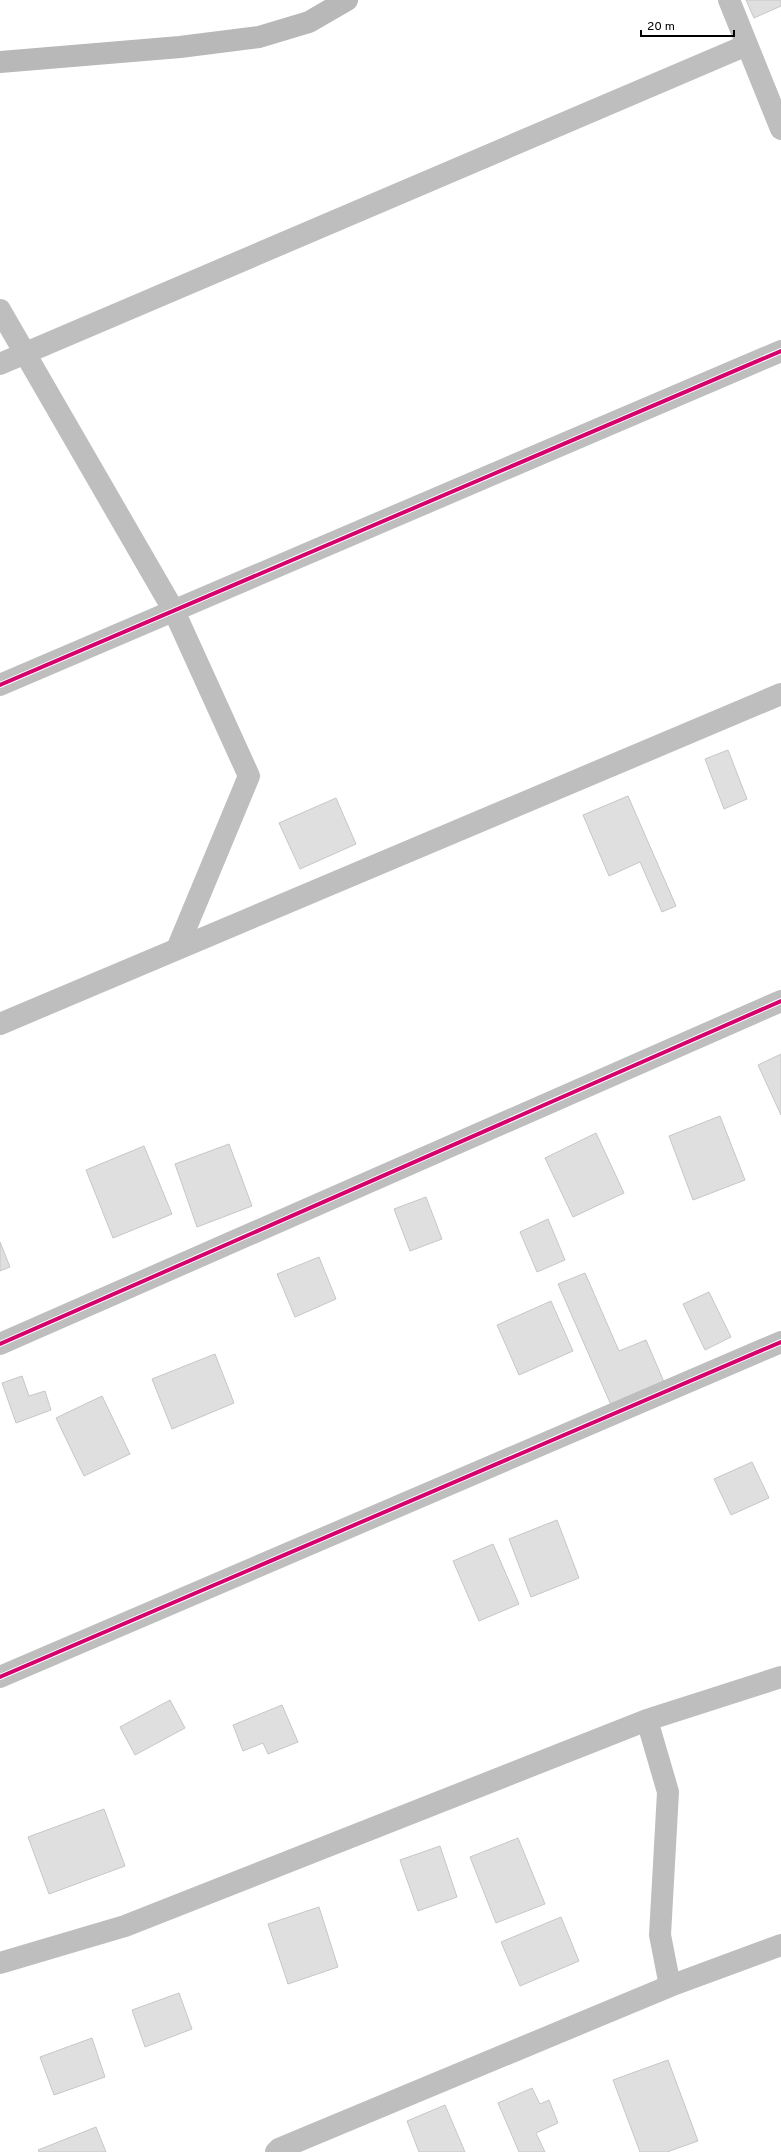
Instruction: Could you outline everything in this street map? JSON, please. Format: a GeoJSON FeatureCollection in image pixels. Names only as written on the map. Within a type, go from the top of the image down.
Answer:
{"type":"FeatureCollection","features":[{"type":"Feature","properties":{"kind":"street"},"geometry":{"type":"LineString","coordinates":[[0,62],[180,47],[260,37],[309,22],[347,0]]}},
{"type":"Feature","properties":{"kind":"street"},"geometry":{"type":"LineString","coordinates":[[728,0],[781,129]]}},
{"type":"Feature","properties":{"kind":"street"},"geometry":{"type":"LineString","coordinates":[[0,364],[747,45]]}},
{"type":"Feature","properties":{"kind":"street"},"geometry":{"type":"LineString","coordinates":[[0,310],[174,611],[249,776],[177,949]]}},
{"type":"Feature","properties":{"kind":"street"},"geometry":{"type":"LineString","coordinates":[[0,685],[781,351]]}},
{"type":"Feature","properties":{"kind":"street"},"geometry":{"type":"LineString","coordinates":[[0,1024],[781,694]]}},
{"type":"Feature","properties":{"kind":"street"},"geometry":{"type":"LineString","coordinates":[[0,1344],[781,1001]]}},
{"type":"Feature","properties":{"kind":"street"},"geometry":{"type":"LineString","coordinates":[[0,1677],[781,1342]]}},
{"type":"Feature","properties":{"kind":"street"},"geometry":{"type":"LineString","coordinates":[[0,1963],[125,1926],[648,1720],[781,1677]]}},
{"type":"Feature","properties":{"kind":"street"},"geometry":{"type":"LineString","coordinates":[[648,1720],[668,1792],[660,1935],[670,1986]]}},
{"type":"Feature","properties":{"kind":"street"},"geometry":{"type":"LineString","coordinates":[[276,2152],[279,2149],[670,1986],[781,1945]]}},
{"type":"Feature","properties":{"kind":"building"},"geometry":{"type":"Polygon","coordinates":[[[746,0],[781,0],[781,6],[754,18],[746,0]]]}},
{"type":"Feature","properties":{"kind":"building"},"geometry":{"type":"Polygon","coordinates":[[[728,750],[747,799],[724,809],[705,759],[728,750]]]}},
{"type":"Feature","properties":{"kind":"building"},"geometry":{"type":"Polygon","coordinates":[[[628,796],[676,906],[662,912],[640,862],[609,876],[583,815],[628,796]]]}},
{"type":"Feature","properties":{"kind":"building"},"geometry":{"type":"Polygon","coordinates":[[[336,798],[356,844],[300,869],[279,823],[336,798]]]}},
{"type":"Feature","properties":{"kind":"building"},"geometry":{"type":"Polygon","coordinates":[[[781,1054],[781,1115],[758,1065],[781,1054]]]}},
{"type":"Feature","properties":{"kind":"building"},"geometry":{"type":"Polygon","coordinates":[[[720,1116],[745,1180],[693,1200],[669,1136],[720,1116]]]}},
{"type":"Feature","properties":{"kind":"building"},"geometry":{"type":"Polygon","coordinates":[[[596,1133],[624,1193],[573,1217],[545,1158],[596,1133]]]}},
{"type":"Feature","properties":{"kind":"building"},"geometry":{"type":"Polygon","coordinates":[[[229,1144],[252,1206],[197,1227],[175,1164],[229,1144]]]}},
{"type":"Feature","properties":{"kind":"building"},"geometry":{"type":"Polygon","coordinates":[[[144,1146],[172,1214],[113,1238],[86,1170],[144,1146]]]}},
{"type":"Feature","properties":{"kind":"building"},"geometry":{"type":"Polygon","coordinates":[[[426,1197],[442,1239],[410,1251],[394,1209],[426,1197]]]}},
{"type":"Feature","properties":{"kind":"building"},"geometry":{"type":"Polygon","coordinates":[[[548,1219],[565,1260],[537,1272],[520,1232],[548,1219]]]}},
{"type":"Feature","properties":{"kind":"building"},"geometry":{"type":"Polygon","coordinates":[[[0,1242],[10,1267],[0,1271],[0,1242]]]}},
{"type":"Feature","properties":{"kind":"building"},"geometry":{"type":"Polygon","coordinates":[[[319,1257],[336,1299],[295,1317],[277,1274],[319,1257]]]}},
{"type":"Feature","properties":{"kind":"building"},"geometry":{"type":"Polygon","coordinates":[[[585,1273],[619,1351],[646,1340],[664,1382],[611,1405],[558,1284],[585,1273]]]}},
{"type":"Feature","properties":{"kind":"building"},"geometry":{"type":"Polygon","coordinates":[[[709,1292],[731,1337],[705,1350],[683,1304],[709,1292]]]}},
{"type":"Feature","properties":{"kind":"building"},"geometry":{"type":"Polygon","coordinates":[[[551,1301],[573,1351],[519,1375],[497,1325],[551,1301]]]}},
{"type":"Feature","properties":{"kind":"building"},"geometry":{"type":"Polygon","coordinates":[[[215,1354],[234,1403],[172,1429],[152,1379],[215,1354]]]}},
{"type":"Feature","properties":{"kind":"building"},"geometry":{"type":"Polygon","coordinates":[[[22,1376],[29,1396],[45,1391],[51,1410],[16,1423],[2,1383],[22,1376]]]}},
{"type":"Feature","properties":{"kind":"building"},"geometry":{"type":"Polygon","coordinates":[[[102,1396],[130,1454],[84,1476],[56,1418],[102,1396]]]}},
{"type":"Feature","properties":{"kind":"building"},"geometry":{"type":"Polygon","coordinates":[[[752,1462],[769,1498],[731,1515],[714,1479],[752,1462]]]}},
{"type":"Feature","properties":{"kind":"building"},"geometry":{"type":"Polygon","coordinates":[[[557,1520],[579,1578],[531,1597],[509,1539],[557,1520]]]}},
{"type":"Feature","properties":{"kind":"building"},"geometry":{"type":"Polygon","coordinates":[[[493,1544],[519,1604],[479,1621],[453,1561],[493,1544]]]}},
{"type":"Feature","properties":{"kind":"building"},"geometry":{"type":"Polygon","coordinates":[[[170,1700],[185,1728],[135,1755],[120,1727],[170,1700]]]}},
{"type":"Feature","properties":{"kind":"building"},"geometry":{"type":"Polygon","coordinates":[[[282,1705],[298,1742],[268,1754],[263,1743],[243,1751],[233,1725],[282,1705]]]}},
{"type":"Feature","properties":{"kind":"building"},"geometry":{"type":"Polygon","coordinates":[[[104,1809],[125,1866],[49,1894],[28,1837],[104,1809]]]}},
{"type":"Feature","properties":{"kind":"building"},"geometry":{"type":"Polygon","coordinates":[[[518,1838],[545,1904],[496,1923],[470,1857],[518,1838]]]}},
{"type":"Feature","properties":{"kind":"building"},"geometry":{"type":"Polygon","coordinates":[[[440,1846],[457,1897],[418,1911],[400,1860],[440,1846]]]}},
{"type":"Feature","properties":{"kind":"building"},"geometry":{"type":"Polygon","coordinates":[[[319,1907],[338,1967],[288,1984],[268,1924],[319,1907]]]}},
{"type":"Feature","properties":{"kind":"building"},"geometry":{"type":"Polygon","coordinates":[[[561,1917],[579,1961],[520,1986],[501,1942],[561,1917]]]}},
{"type":"Feature","properties":{"kind":"building"},"geometry":{"type":"Polygon","coordinates":[[[179,1993],[192,2029],[145,2047],[132,2010],[179,1993]]]}},
{"type":"Feature","properties":{"kind":"building"},"geometry":{"type":"Polygon","coordinates":[[[92,2038],[105,2077],[54,2095],[40,2057],[92,2038]]]}},
{"type":"Feature","properties":{"kind":"building"},"geometry":{"type":"Polygon","coordinates":[[[668,2060],[698,2141],[667,2152],[640,2152],[613,2080],[668,2060]]]}},
{"type":"Feature","properties":{"kind":"building"},"geometry":{"type":"Polygon","coordinates":[[[532,2088],[540,2104],[549,2100],[558,2123],[536,2133],[545,2152],[519,2152],[498,2103],[532,2088]]]}},
{"type":"Feature","properties":{"kind":"building"},"geometry":{"type":"Polygon","coordinates":[[[445,2105],[465,2152],[419,2152],[407,2121],[445,2105]]]}},
{"type":"Feature","properties":{"kind":"building"},"geometry":{"type":"Polygon","coordinates":[[[96,2127],[106,2152],[39,2152],[38,2150],[96,2127]]]}},
{"type":"Feature","properties":{"kind":"cycle path"},"geometry":{"type":"LineString","coordinates":[[0,685],[781,351]]}},
{"type":"Feature","properties":{"kind":"cycle path"},"geometry":{"type":"LineString","coordinates":[[0,1344],[781,1001]]}},
{"type":"Feature","properties":{"kind":"cycle path"},"geometry":{"type":"LineString","coordinates":[[0,1677],[781,1342]]}}]}
